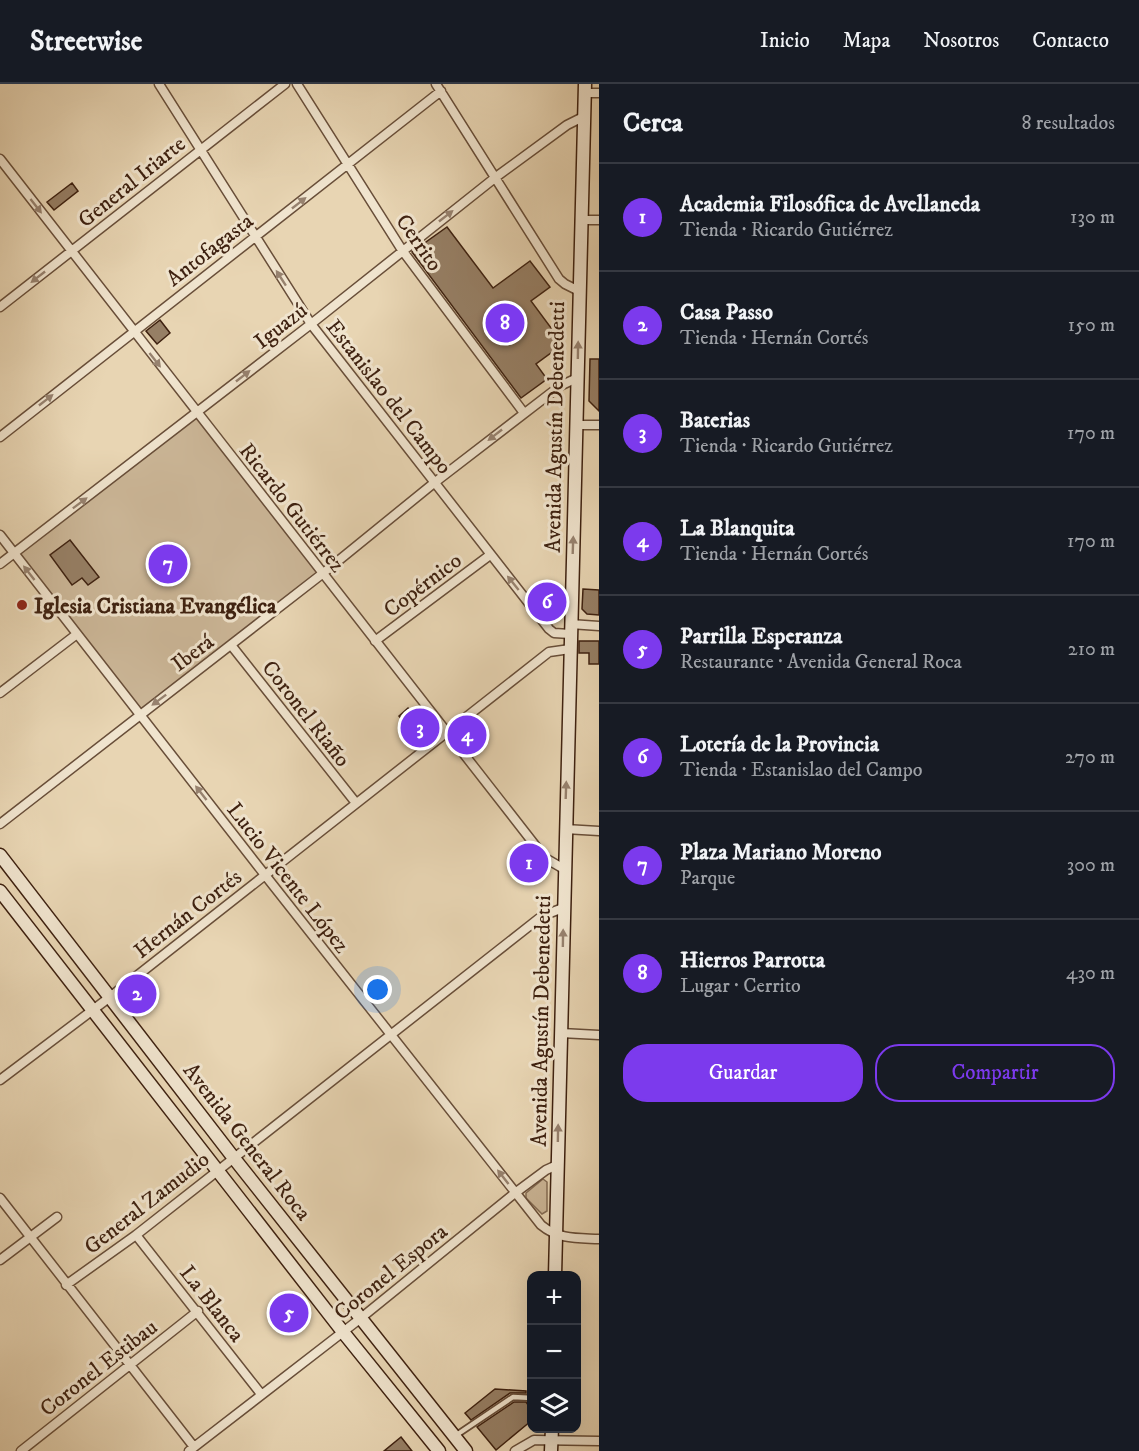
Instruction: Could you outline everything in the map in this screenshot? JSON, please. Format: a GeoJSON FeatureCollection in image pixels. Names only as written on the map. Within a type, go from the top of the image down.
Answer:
{"type":"FeatureCollection","features":[{"type":"Feature","properties":{"kind":"main road","name":"Avenida Agustín Debenedetti"},"geometry":{"type":"LineString","coordinates":[[555,1271],[584,88]]}},
{"type":"Feature","properties":{"kind":"main road","name":"Avenida General Roca"},"geometry":{"type":"LineString","coordinates":[[0,855],[233,1157],[466,1451]]}},
{"type":"Feature","properties":{"kind":"main road","name":"Avenida General Roca"},"geometry":{"type":"LineString","coordinates":[[0,891],[343,1332],[439,1451]]}},
{"type":"Feature","properties":{"kind":"street","name":"Estanislao del Campo"},"geometry":{"type":"LineString","coordinates":[[159,84],[311,324],[549,629],[554,633],[570,629]]}},
{"type":"Feature","properties":{"kind":"street","name":"General Iriarte"},"geometry":{"type":"LineString","coordinates":[[0,307],[285,84]]}},
{"type":"Feature","properties":{"kind":"street","name":"Cerrito"},"geometry":{"type":"LineString","coordinates":[[297,84],[402,250],[524,413]]}},
{"type":"Feature","properties":{"kind":"street","name":"Antofagasta"},"geometry":{"type":"LineString","coordinates":[[0,437],[347,165],[439,88]]}},
{"type":"Feature","properties":{"kind":"street"},"geometry":{"type":"LineString","coordinates":[[439,88],[559,279],[579,291]]}},
{"type":"Feature","properties":{"kind":"street"},"geometry":{"type":"LineString","coordinates":[[584,88],[599,93]]}},
{"type":"Feature","properties":{"kind":"street","name":"Iguazú"},"geometry":{"type":"LineString","coordinates":[[0,564],[311,324],[496,177],[567,124],[583,117]]}},
{"type":"Feature","properties":{"kind":"street","name":"Ricardo Gutiérrez"},"geometry":{"type":"LineString","coordinates":[[0,159],[545,858],[564,869]]}},
{"type":"Feature","properties":{"kind":"street"},"geometry":{"type":"LineString","coordinates":[[580,220],[599,220]]}},
{"type":"Feature","properties":{"kind":"street","name":"Iberá"},"geometry":{"type":"LineString","coordinates":[[0,824],[322,574],[524,413],[560,386],[577,378]]}},
{"type":"Feature","properties":{"kind":"street"},"geometry":{"type":"LineString","coordinates":[[576,425],[599,425]]}},
{"type":"Feature","properties":{"kind":"street","name":"Lucio Vicente López"},"geometry":{"type":"LineString","coordinates":[[0,535],[516,1193],[542,1225],[556,1235]]}},
{"type":"Feature","properties":{"kind":"street","name":"Copérnico"},"geometry":{"type":"LineString","coordinates":[[375,642],[490,555]]}},
{"type":"Feature","properties":{"kind":"street"},"geometry":{"type":"LineString","coordinates":[[570,629],[599,626]]}},
{"type":"Feature","properties":{"kind":"street"},"geometry":{"type":"LineString","coordinates":[[0,693],[77,634]]}},
{"type":"Feature","properties":{"kind":"street","name":"Coronel Riaño"},"geometry":{"type":"LineString","coordinates":[[231,645],[356,803]]}},
{"type":"Feature","properties":{"kind":"street","name":"Hernán Cortés"},"geometry":{"type":"LineString","coordinates":[[0,1080],[110,997],[549,652],[570,649]]}},
{"type":"Feature","properties":{"kind":"street"},"geometry":{"type":"LineString","coordinates":[[565,829],[599,831]]}},
{"type":"Feature","properties":{"kind":"street","name":"General Zamudio"},"geometry":{"type":"LineString","coordinates":[[66,1285],[136,1234],[542,915],[563,908]]}},
{"type":"Feature","properties":{"kind":"street"},"geometry":{"type":"LineString","coordinates":[[561,1033],[599,1035]]}},
{"type":"Feature","properties":{"kind":"street","name":"Coronel Espora"},"geometry":{"type":"LineString","coordinates":[[192,1449],[361,1318],[516,1193],[546,1170],[557,1165]]}},
{"type":"Feature","properties":{"kind":"street"},"geometry":{"type":"LineString","coordinates":[[0,1198],[192,1449]]}},
{"type":"Feature","properties":{"kind":"street"},"geometry":{"type":"LineString","coordinates":[[0,1260],[57,1217]]}},
{"type":"Feature","properties":{"kind":"street","name":"La Blanca"},"geometry":{"type":"LineString","coordinates":[[136,1234],[261,1394]]}},
{"type":"Feature","properties":{"kind":"street"},"geometry":{"type":"LineString","coordinates":[[556,1235],[599,1239]]}},
{"type":"Feature","properties":{"kind":"street","name":"Coronel Estibau"},"geometry":{"type":"LineString","coordinates":[[21,1451],[198,1311]]}},
{"type":"Feature","properties":{"kind":"street"},"geometry":{"type":"LineString","coordinates":[[515,1451],[534,1440],[599,1441]]}},
{"type":"Feature","properties":{"kind":"lane"},"geometry":{"type":"LineString","coordinates":[[455,1436],[513,1397],[527,1398]]}},
{"type":"Feature","properties":{"kind":"shaded area"},"geometry":{"type":"Polygon","coordinates":[[[197,412],[322,574],[140,715],[14,553],[197,412]]]}},
{"type":"Feature","properties":{"kind":"shaded area"},"geometry":{"type":"Polygon","coordinates":[[[543,1179],[547,1182],[547,1211],[542,1214],[526,1198],[526,1193],[543,1179]]]}},
{"type":"Feature","properties":{"kind":"building"},"geometry":{"type":"Polygon","coordinates":[[[72,183],[78,191],[54,210],[47,202],[72,183]]]}},
{"type":"Feature","properties":{"kind":"building"},"geometry":{"type":"Polygon","coordinates":[[[447,227],[493,288],[530,261],[550,287],[531,301],[563,344],[536,364],[547,379],[521,398],[412,252],[447,227]]]}},
{"type":"Feature","properties":{"kind":"building"},"geometry":{"type":"Polygon","coordinates":[[[160,320],[170,333],[157,344],[146,331],[160,320]]]}},
{"type":"Feature","properties":{"kind":"building"},"geometry":{"type":"Polygon","coordinates":[[[590,359],[599,359],[599,411],[589,401],[590,359]]]}},
{"type":"Feature","properties":{"kind":"building"},"geometry":{"type":"Polygon","coordinates":[[[70,540],[99,577],[88,585],[82,578],[72,585],[50,555],[70,540]]]}},
{"type":"Feature","properties":{"kind":"building"},"geometry":{"type":"Polygon","coordinates":[[[544,581],[553,590],[551,611],[533,591],[544,581]]]}},
{"type":"Feature","properties":{"kind":"building"},"geometry":{"type":"Polygon","coordinates":[[[583,589],[599,590],[599,615],[587,614],[582,609],[583,589]]]}},
{"type":"Feature","properties":{"kind":"building"},"geometry":{"type":"Polygon","coordinates":[[[579,641],[599,641],[599,664],[589,664],[589,653],[579,653],[579,641]]]}},
{"type":"Feature","properties":{"kind":"building"},"geometry":{"type":"Polygon","coordinates":[[[408,708],[423,726],[416,735],[399,716],[408,708]]]}},
{"type":"Feature","properties":{"kind":"building"},"geometry":{"type":"Polygon","coordinates":[[[139,984],[147,995],[135,1005],[127,994],[139,984]]]}},
{"type":"Feature","properties":{"kind":"building"},"geometry":{"type":"Polygon","coordinates":[[[495,1389],[526,1391],[526,1393],[510,1393],[471,1420],[465,1413],[495,1389]]]}},
{"type":"Feature","properties":{"kind":"building"},"geometry":{"type":"Polygon","coordinates":[[[514,1402],[527,1403],[527,1424],[496,1450],[477,1427],[514,1402]]]}},
{"type":"Feature","properties":{"kind":"building"},"geometry":{"type":"Polygon","coordinates":[[[401,1437],[412,1451],[384,1451],[401,1437]]]}},
{"type":"Feature","properties":{"kind":"place","name":"Hierros Parrotta"},"geometry":{"type":"Point","coordinates":[505,323]}},
{"type":"Feature","properties":{"kind":"place","name":"Plaza Mariano Moreno"},"geometry":{"type":"Point","coordinates":[168,564]}},
{"type":"Feature","properties":{"kind":"place","name":"Lotería de la Provincia"},"geometry":{"type":"Point","coordinates":[547,602]}},
{"type":"Feature","properties":{"kind":"place","name":"Iglesia Cristiana Evangélica"},"geometry":{"type":"Point","coordinates":[22,605]}},
{"type":"Feature","properties":{"kind":"place","name":"Baterias"},"geometry":{"type":"Point","coordinates":[420,728]}},
{"type":"Feature","properties":{"kind":"place","name":"La Blanquita"},"geometry":{"type":"Point","coordinates":[467,735]}},
{"type":"Feature","properties":{"kind":"place","name":"Academia Filosófica de Avellaneda"},"geometry":{"type":"Point","coordinates":[529,863]}},
{"type":"Feature","properties":{"kind":"place","name":"Casa Passo"},"geometry":{"type":"Point","coordinates":[137,994]}},
{"type":"Feature","properties":{"kind":"place","name":"Parrilla Esperanza"},"geometry":{"type":"Point","coordinates":[289,1313]}}]}
